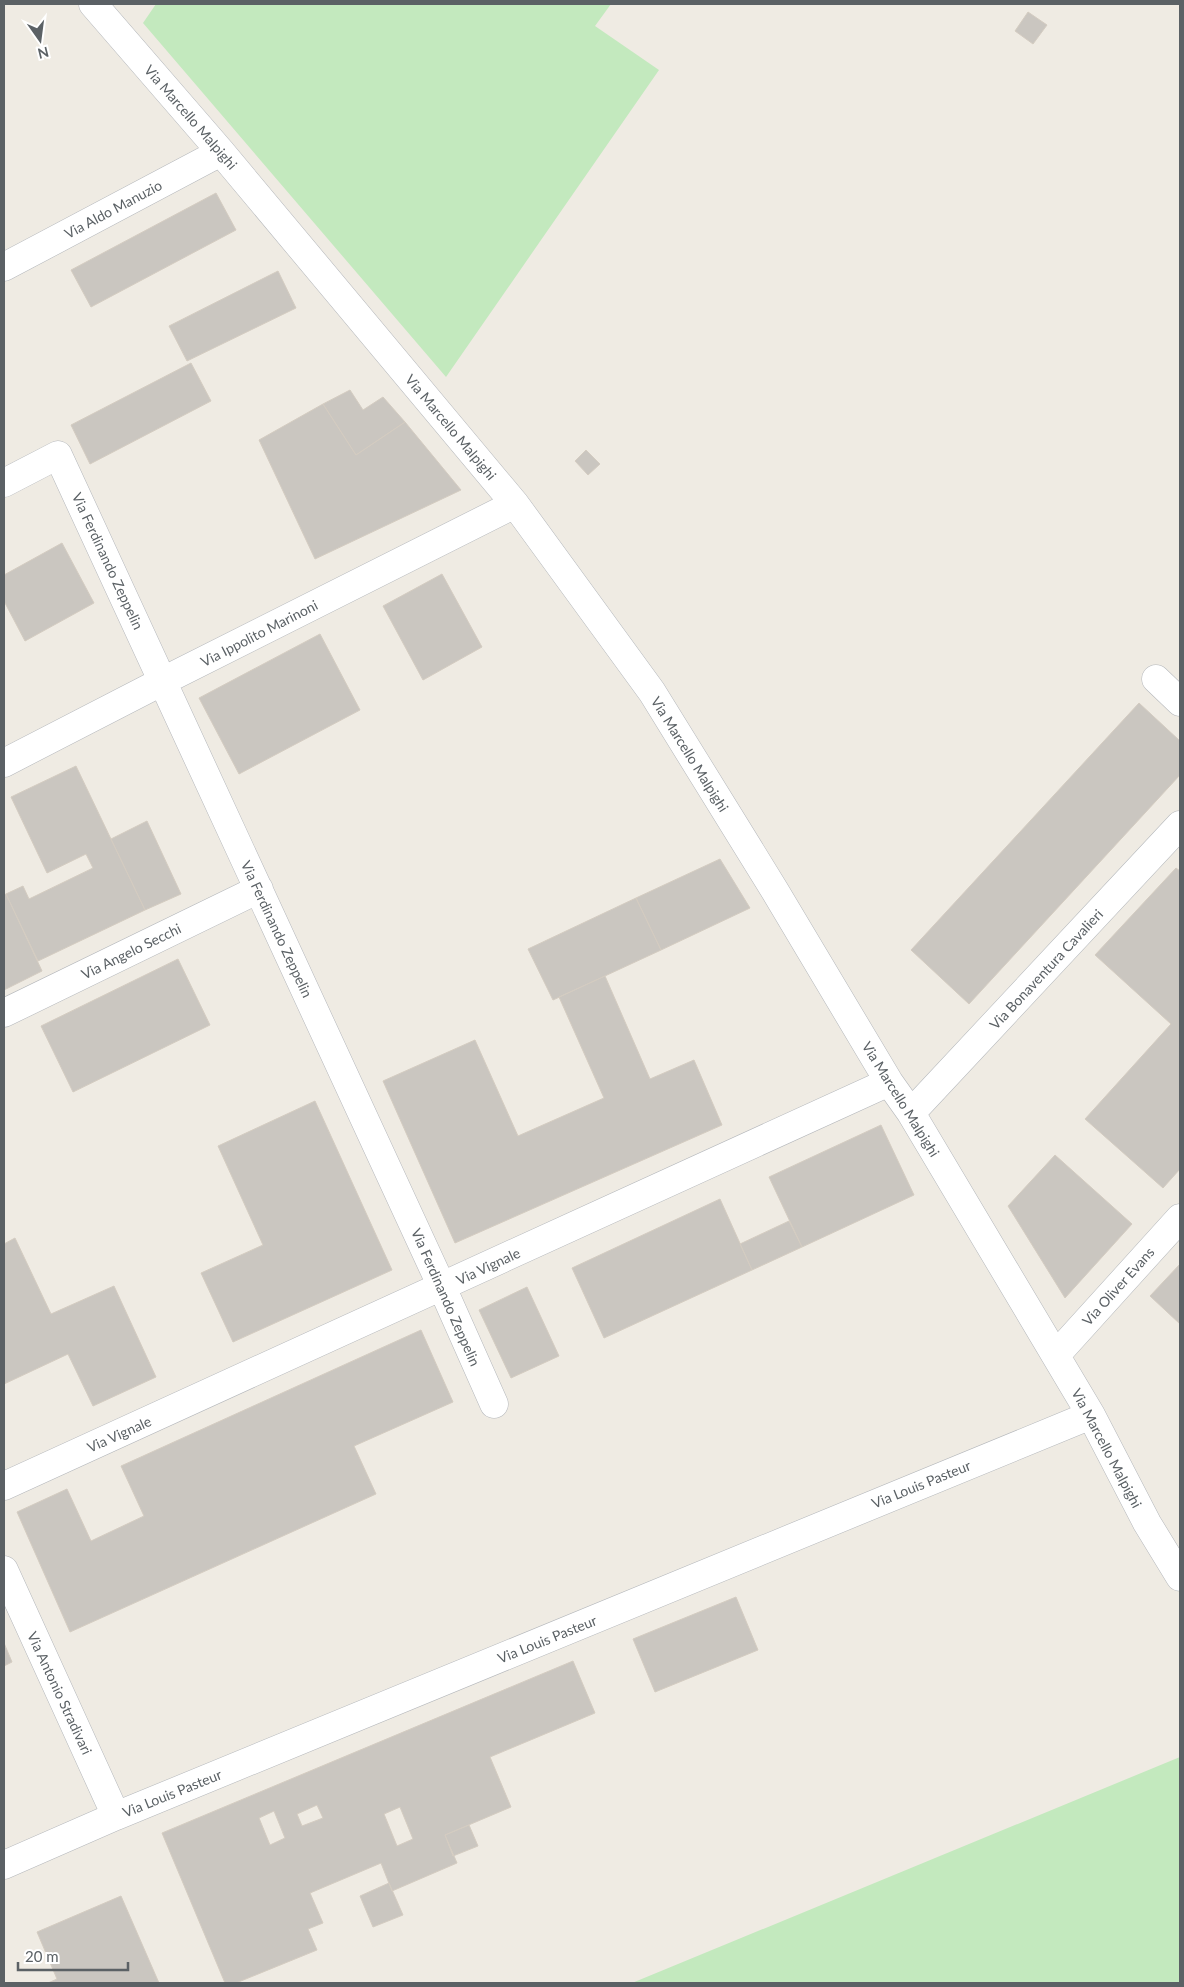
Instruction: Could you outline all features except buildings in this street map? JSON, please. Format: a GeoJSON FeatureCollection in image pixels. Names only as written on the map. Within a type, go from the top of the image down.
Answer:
{"type":"FeatureCollection","features":[{"type":"Feature","properties":{"kind":"street","name":"Via Marcello Malpighi"},"geometry":{"type":"LineString","coordinates":[[94,4],[221,152],[515,504],[652,692],[890,1082],[912,1113],[1091,1414],[1147,1523],[1180,1577]]}},
{"type":"Feature","properties":{"kind":"street","name":"Via Aldo Manuzio"},"geometry":{"type":"LineString","coordinates":[[4,267],[221,152]]}},
{"type":"Feature","properties":{"kind":"street","name":"Via Ferdinando Zeppelin"},"geometry":{"type":"LineString","coordinates":[[4,483],[58,455],[259,888],[494,1404]]}},
{"type":"Feature","properties":{"kind":"street","name":"Via Ippolito Marinoni"},"geometry":{"type":"LineString","coordinates":[[4,763],[163,680],[515,504]]}},
{"type":"Feature","properties":{"kind":"street"},"geometry":{"type":"LineString","coordinates":[[1156,679],[1180,702]]}},
{"type":"Feature","properties":{"kind":"street","name":"Via Bonaventura Cavalieri"},"geometry":{"type":"LineString","coordinates":[[912,1113],[1180,825]]}},
{"type":"Feature","properties":{"kind":"street","name":"Via Angelo Secchi"},"geometry":{"type":"LineString","coordinates":[[4,1013],[259,888]]}},
{"type":"Feature","properties":{"kind":"street","name":"Via Vignale"},"geometry":{"type":"LineString","coordinates":[[4,1486],[890,1082]]}},
{"type":"Feature","properties":{"kind":"street","name":"Via Oliver Evans"},"geometry":{"type":"LineString","coordinates":[[1056,1355],[1180,1218]]}},
{"type":"Feature","properties":{"kind":"street","name":"Via Louis Pasteur"},"geometry":{"type":"LineString","coordinates":[[4,1864],[116,1816],[1091,1414]]}},
{"type":"Feature","properties":{"kind":"street","name":"Via Antonio Stradivari"},"geometry":{"type":"LineString","coordinates":[[4,1570],[116,1816]]}},
{"type":"Feature","properties":{"kind":"green space"},"geometry":{"type":"Polygon","coordinates":[[[156,4],[611,4],[595,26],[659,70],[446,377],[143,23],[156,4]]]}},
{"type":"Feature","properties":{"kind":"green space"},"geometry":{"type":"Polygon","coordinates":[[[1180,1757],[1180,1983],[632,1983],[1180,1757]]]}}]}
